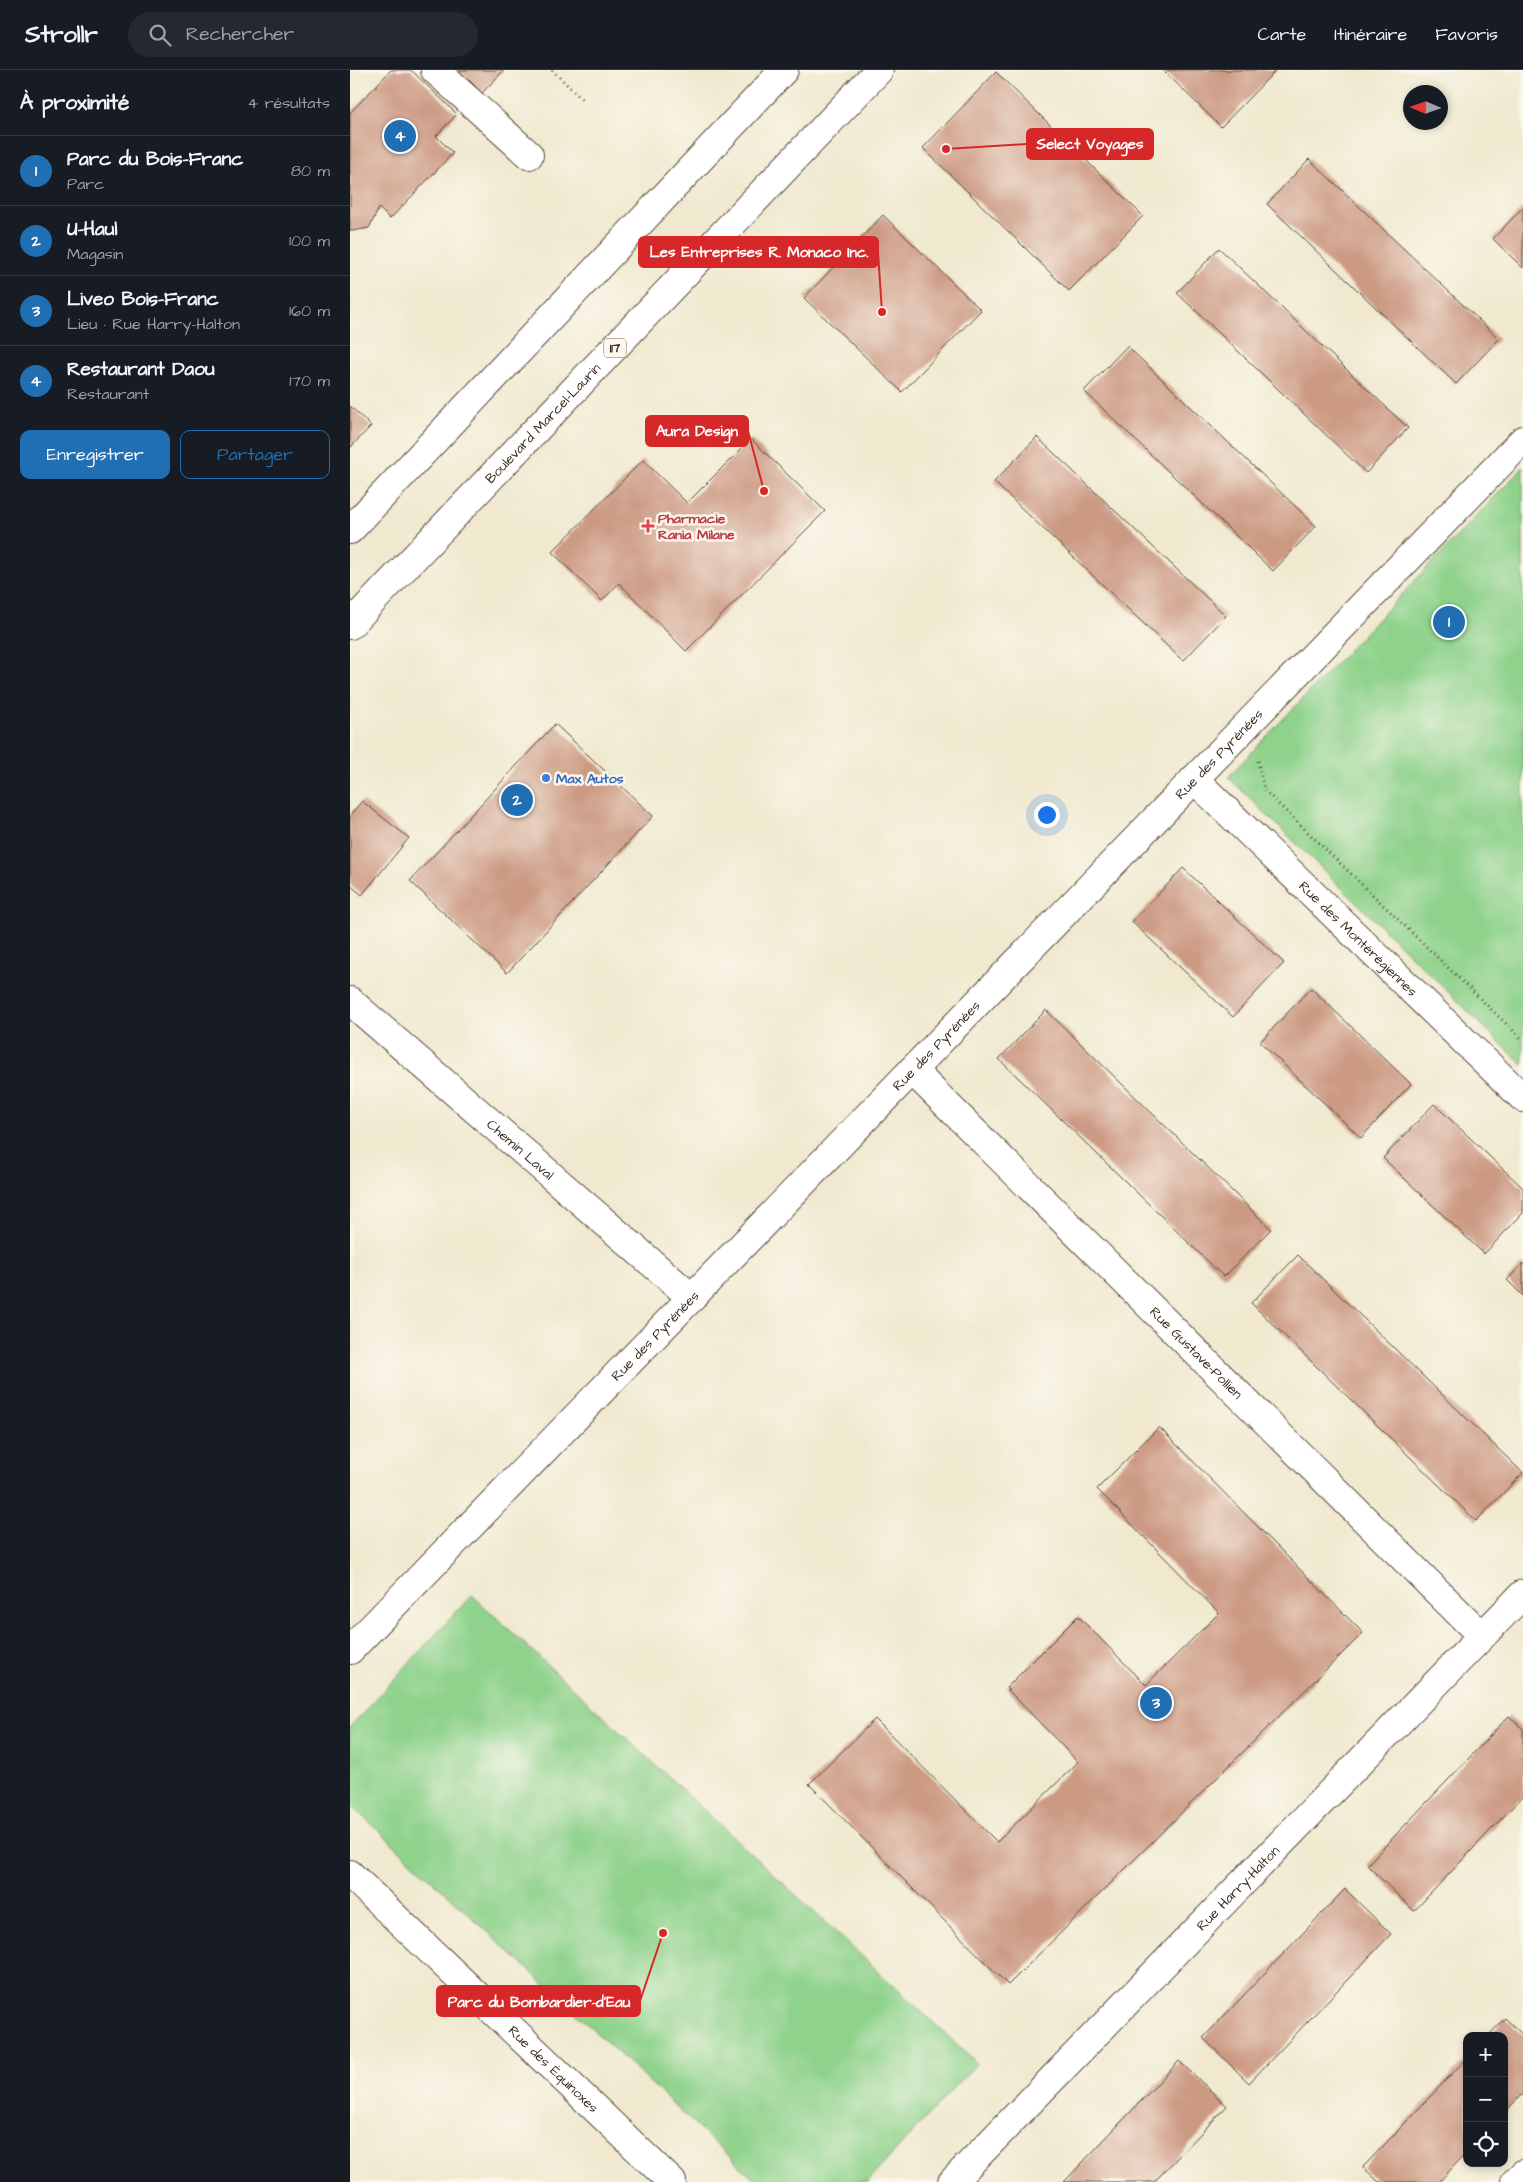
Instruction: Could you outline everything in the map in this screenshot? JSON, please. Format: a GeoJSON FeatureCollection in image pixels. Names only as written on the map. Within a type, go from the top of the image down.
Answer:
{"type":"FeatureCollection","features":[{"type":"Feature","properties":{"kind":"street"},"geometry":{"type":"LineString","coordinates":[[435,70],[529,154]]}},
{"type":"Feature","properties":{"kind":"street","name":"Boulevard Marcel-Laurin"},"geometry":{"type":"LineString","coordinates":[[350,625],[880,70]]}},
{"type":"Feature","properties":{"kind":"street"},"geometry":{"type":"LineString","coordinates":[[350,530],[776,74]]}},
{"type":"Feature","properties":{"kind":"street","name":"Rue des Pyrénées"},"geometry":{"type":"LineString","coordinates":[[350,1650],[1523,440]]}},
{"type":"Feature","properties":{"kind":"street","name":"Rue des Montérégiennes"},"geometry":{"type":"LineString","coordinates":[[1194,779],[1523,1098]]}},
{"type":"Feature","properties":{"kind":"street","name":"Chemin Laval"},"geometry":{"type":"LineString","coordinates":[[350,1000],[692,1298]]}},
{"type":"Feature","properties":{"kind":"street","name":"Rue Gustave-Pollien"},"geometry":{"type":"LineString","coordinates":[[912,1070],[1482,1636]]}},
{"type":"Feature","properties":{"kind":"street","name":"Rue Harry-Halton"},"geometry":{"type":"LineString","coordinates":[[952,2182],[1523,1594]]}},
{"type":"Feature","properties":{"kind":"street","name":"Rue des Équinoxes"},"geometry":{"type":"LineString","coordinates":[[350,1874],[672,2182]]}},
{"type":"Feature","properties":{"kind":"street"},"geometry":{"type":"LineString","coordinates":[[1515,2182],[1523,2174]]}},
{"type":"Feature","properties":{"kind":"path"},"geometry":{"type":"LineString","coordinates":[[552,70],[583,100]]}},
{"type":"Feature","properties":{"kind":"path"},"geometry":{"type":"LineString","coordinates":[[1258,759],[1264,790],[1523,1040]]}},
{"type":"Feature","properties":{"kind":"green space"},"geometry":{"type":"Polygon","coordinates":[[[1523,467],[1523,1065],[1228,777],[1523,467]]]}},
{"type":"Feature","properties":{"kind":"green space"},"geometry":{"type":"Polygon","coordinates":[[[472,1595],[977,2063],[867,2182],[757,2182],[350,1804],[350,1727],[472,1595]]]}},
{"type":"Feature","properties":{"kind":"building"},"geometry":{"type":"Polygon","coordinates":[[[391,70],[411,70],[457,114],[436,136],[453,153],[390,219],[379,208],[369,228],[352,231],[350,230],[350,113],[391,70]]]}},
{"type":"Feature","properties":{"kind":"building"},"geometry":{"type":"Polygon","coordinates":[[[459,70],[504,70],[482,93],[459,70]]]}},
{"type":"Feature","properties":{"kind":"building"},"geometry":{"type":"Polygon","coordinates":[[[1163,70],[1276,70],[1221,127],[1163,70]]]}},
{"type":"Feature","properties":{"kind":"building"},"geometry":{"type":"Polygon","coordinates":[[[996,72],[1143,216],[1069,291],[923,148],[996,72]]]}},
{"type":"Feature","properties":{"kind":"building"},"geometry":{"type":"Polygon","coordinates":[[[1309,159],[1499,339],[1456,384],[1267,204],[1309,159]]]}},
{"type":"Feature","properties":{"kind":"building"},"geometry":{"type":"Polygon","coordinates":[[[1523,207],[1523,268],[1493,239],[1523,207]]]}},
{"type":"Feature","properties":{"kind":"building"},"geometry":{"type":"Polygon","coordinates":[[[883,215],[981,310],[902,392],[804,298],[883,215]]]}},
{"type":"Feature","properties":{"kind":"building"},"geometry":{"type":"Polygon","coordinates":[[[1219,248],[1408,428],[1366,473],[1177,293],[1219,248]]]}},
{"type":"Feature","properties":{"kind":"building"},"geometry":{"type":"Polygon","coordinates":[[[1127,346],[1316,526],[1273,571],[1084,391],[1127,346]]]}},
{"type":"Feature","properties":{"kind":"building"},"geometry":{"type":"Polygon","coordinates":[[[350,406],[371,426],[350,448],[350,406]]]}},
{"type":"Feature","properties":{"kind":"building"},"geometry":{"type":"Polygon","coordinates":[[[1037,437],[1226,616],[1183,661],[994,482],[1037,437]]]}},
{"type":"Feature","properties":{"kind":"building"},"geometry":{"type":"Polygon","coordinates":[[[751,439],[825,511],[686,651],[619,583],[602,601],[552,552],[643,460],[687,503],[751,439]]]}},
{"type":"Feature","properties":{"kind":"building"},"geometry":{"type":"Polygon","coordinates":[[[555,724],[653,816],[507,973],[410,881],[555,724]]]}},
{"type":"Feature","properties":{"kind":"building"},"geometry":{"type":"Polygon","coordinates":[[[362,801],[409,838],[362,895],[350,885],[350,815],[362,801]]]}},
{"type":"Feature","properties":{"kind":"building"},"geometry":{"type":"Polygon","coordinates":[[[1183,868],[1284,963],[1233,1017],[1132,922],[1183,868]]]}},
{"type":"Feature","properties":{"kind":"building"},"geometry":{"type":"Polygon","coordinates":[[[1311,988],[1411,1084],[1361,1138],[1260,1042],[1311,988]]]}},
{"type":"Feature","properties":{"kind":"building"},"geometry":{"type":"Polygon","coordinates":[[[1046,1010],[1271,1229],[1224,1277],[999,1059],[1046,1010]]]}},
{"type":"Feature","properties":{"kind":"building"},"geometry":{"type":"Polygon","coordinates":[[[1434,1104],[1523,1188],[1523,1213],[1484,1254],[1383,1158],[1434,1104]]]}},
{"type":"Feature","properties":{"kind":"building"},"geometry":{"type":"Polygon","coordinates":[[[1298,1255],[1523,1473],[1476,1521],[1251,1303],[1298,1255]]]}},
{"type":"Feature","properties":{"kind":"building"},"geometry":{"type":"Polygon","coordinates":[[[1523,1263],[1523,1296],[1507,1280],[1523,1263]]]}},
{"type":"Feature","properties":{"kind":"building"},"geometry":{"type":"Polygon","coordinates":[[[1159,1427],[1363,1633],[1008,1985],[809,1784],[875,1719],[997,1842],[1078,1762],[1006,1688],[1078,1616],[1146,1685],[1219,1613],[1097,1489],[1159,1427]]]}},
{"type":"Feature","properties":{"kind":"building"},"geometry":{"type":"Polygon","coordinates":[[[1509,1716],[1523,1729],[1523,1796],[1414,1911],[1367,1865],[1509,1716]]]}},
{"type":"Feature","properties":{"kind":"building"},"geometry":{"type":"Polygon","coordinates":[[[1345,1889],[1391,1934],[1249,2083],[1203,2038],[1345,1889]]]}},
{"type":"Feature","properties":{"kind":"building"},"geometry":{"type":"Polygon","coordinates":[[[1505,2018],[1523,2035],[1523,2093],[1508,2109],[1508,2032],[1492,2032],[1505,2018]]]}},
{"type":"Feature","properties":{"kind":"building"},"geometry":{"type":"Polygon","coordinates":[[[1179,2061],[1227,2106],[1154,2182],[1064,2182],[1179,2061]]]}},
{"type":"Feature","properties":{"kind":"building"},"geometry":{"type":"Polygon","coordinates":[[[1463,2062],[1463,2156],[1439,2182],[1379,2182],[1363,2167],[1463,2062]]]}},
{"type":"Feature","properties":{"kind":"place","name":"Restaurant Daou"},"geometry":{"type":"Point","coordinates":[400,136]}},
{"type":"Feature","properties":{"kind":"place","name":"Select Voyages"},"geometry":{"type":"Point","coordinates":[946,149]}},
{"type":"Feature","properties":{"kind":"place","name":"Les Entreprises R. Monaco Inc."},"geometry":{"type":"Point","coordinates":[882,312]}},
{"type":"Feature","properties":{"kind":"place","name":"Aura Design"},"geometry":{"type":"Point","coordinates":[764,491]}},
{"type":"Feature","properties":{"kind":"place","name":"Pharmacie Rania Milane"},"geometry":{"type":"Point","coordinates":[648,526]}},
{"type":"Feature","properties":{"kind":"place","name":"Parc du Bois-Franc"},"geometry":{"type":"Point","coordinates":[1449,622]}},
{"type":"Feature","properties":{"kind":"place","name":"Max Autos"},"geometry":{"type":"Point","coordinates":[546,778]}},
{"type":"Feature","properties":{"kind":"place","name":"U-Haul"},"geometry":{"type":"Point","coordinates":[517,800]}},
{"type":"Feature","properties":{"kind":"place","name":"Liveo Bois-Franc"},"geometry":{"type":"Point","coordinates":[1156,1703]}},
{"type":"Feature","properties":{"kind":"place","name":"Parc du Bombardier-d'Eau"},"geometry":{"type":"Point","coordinates":[663,1933]}}]}
